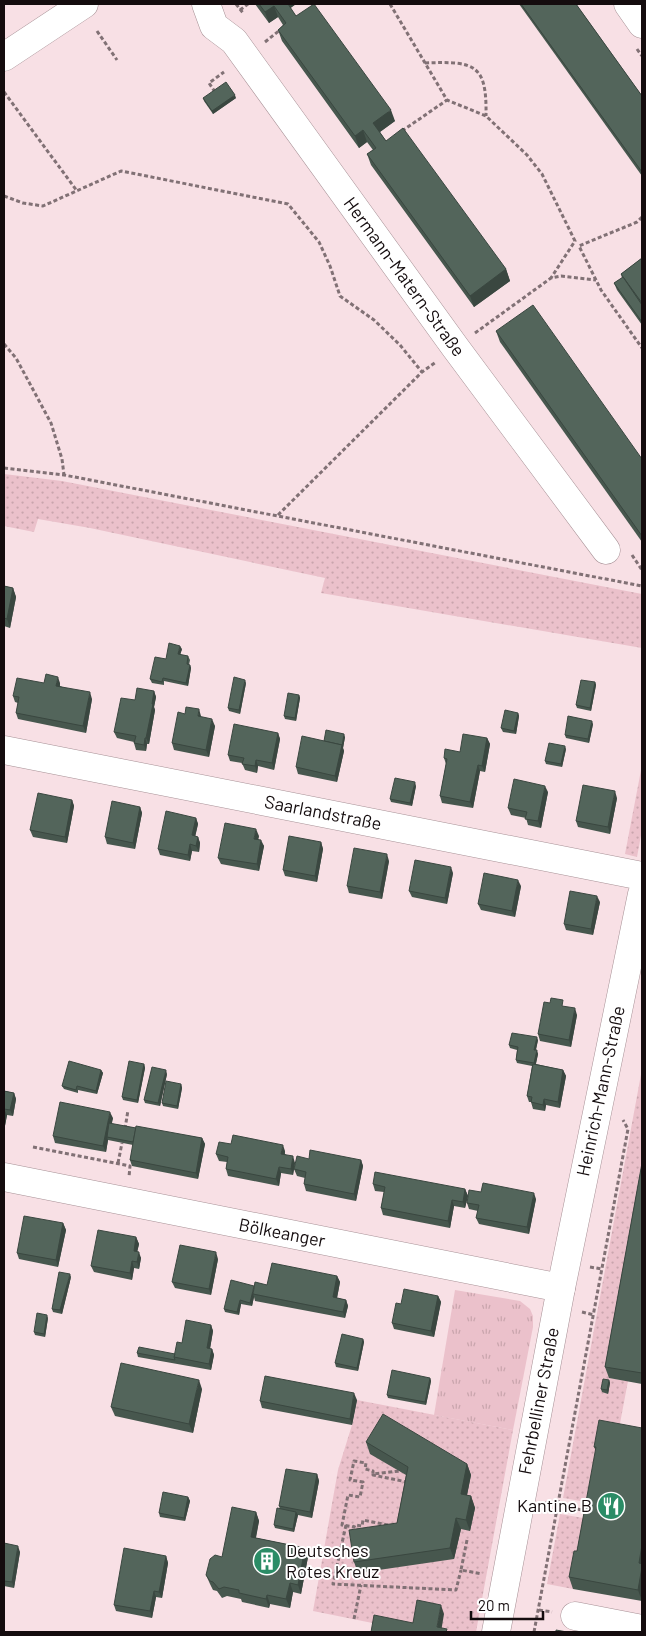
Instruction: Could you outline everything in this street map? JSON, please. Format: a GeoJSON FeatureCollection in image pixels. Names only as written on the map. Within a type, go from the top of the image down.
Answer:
{"type":"FeatureCollection","features":[{"type":"Feature","properties":{"kind":"street"},"geometry":{"type":"LineString","coordinates":[[4,57],[84,4]]}},
{"type":"Feature","properties":{"kind":"street","name":"Hermann-Matern-Straße"},"geometry":{"type":"LineString","coordinates":[[206,4],[214,26],[234,41],[455,347],[606,550]]}},
{"type":"Feature","properties":{"kind":"street"},"geometry":{"type":"LineString","coordinates":[[628,4],[642,24]]}},
{"type":"Feature","properties":{"kind":"street","name":"Saarlandstraße"},"geometry":{"type":"LineString","coordinates":[[4,750],[642,876]]}},
{"type":"Feature","properties":{"kind":"street","name":"Heinrich-Mann-Straße"},"geometry":{"type":"LineString","coordinates":[[560,1288],[632,997],[642,894]]}},
{"type":"Feature","properties":{"kind":"street","name":"Bölkeanger"},"geometry":{"type":"LineString","coordinates":[[4,1177],[560,1288]]}},
{"type":"Feature","properties":{"kind":"street","name":"Fehrbelliner Straße"},"geometry":{"type":"LineString","coordinates":[[496,1632],[560,1288]]}},
{"type":"Feature","properties":{"kind":"street"},"geometry":{"type":"LineString","coordinates":[[574,1616],[642,1629]]}},
{"type":"Feature","properties":{"kind":"path"},"geometry":{"type":"LineString","coordinates":[[240,10],[248,4]]}},
{"type":"Feature","properties":{"kind":"path"},"geometry":{"type":"LineString","coordinates":[[390,4],[447,100],[486,116],[527,155],[542,174],[601,290],[642,348]]}},
{"type":"Feature","properties":{"kind":"path"},"geometry":{"type":"LineString","coordinates":[[97,31],[117,60]]}},
{"type":"Feature","properties":{"kind":"path"},"geometry":{"type":"LineString","coordinates":[[425,63],[465,64],[473,68],[481,75],[484,84],[486,116]]}},
{"type":"Feature","properties":{"kind":"path"},"geometry":{"type":"LineString","coordinates":[[4,92],[77,191]]}},
{"type":"Feature","properties":{"kind":"path"},"geometry":{"type":"LineString","coordinates":[[395,136],[447,100]]}},
{"type":"Feature","properties":{"kind":"path"},"geometry":{"type":"LineString","coordinates":[[4,196],[23,203],[43,206],[121,171],[288,204],[319,242],[330,266],[340,296],[374,320],[400,345],[422,372]]}},
{"type":"Feature","properties":{"kind":"path"},"geometry":{"type":"LineString","coordinates":[[579,246],[637,222],[642,217]]}},
{"type":"Feature","properties":{"kind":"path"},"geometry":{"type":"LineString","coordinates":[[278,515],[422,372],[550,278],[575,241]]}},
{"type":"Feature","properties":{"kind":"path"},"geometry":{"type":"LineString","coordinates":[[550,278],[561,276],[596,280]]}},
{"type":"Feature","properties":{"kind":"path"},"geometry":{"type":"LineString","coordinates":[[4,344],[16,358],[51,422],[62,459],[64,475]]}},
{"type":"Feature","properties":{"kind":"path"},"geometry":{"type":"LineString","coordinates":[[4,468],[64,475],[642,586]]}},
{"type":"Feature","properties":{"kind":"path"},"geometry":{"type":"LineString","coordinates":[[125,1130],[128,1110]]}},
{"type":"Feature","properties":{"kind":"path"},"geometry":{"type":"LineString","coordinates":[[534,1632],[628,1129],[620,1115]]}},
{"type":"Feature","properties":{"kind":"path"},"geometry":{"type":"LineString","coordinates":[[118,1163],[122,1143]]}},
{"type":"Feature","properties":{"kind":"path"},"geometry":{"type":"LineString","coordinates":[[33,1147],[130,1166],[129,1174]]}},
{"type":"Feature","properties":{"kind":"path"},"geometry":{"type":"LineString","coordinates":[[392,1526],[363,1520],[362,1526],[342,1524],[348,1495],[360,1498],[363,1482],[350,1480],[354,1461],[366,1463],[365,1469],[373,1471],[373,1475],[411,1483]]}},
{"type":"Feature","properties":{"kind":"path"},"geometry":{"type":"LineString","coordinates":[[373,1474],[400,1471]]}},
{"type":"Feature","properties":{"kind":"path"},"geometry":{"type":"LineString","coordinates":[[577,1508],[591,1511]]}},
{"type":"Feature","properties":{"kind":"path"},"geometry":{"type":"LineString","coordinates":[[363,1523],[369,1528]]}},
{"type":"Feature","properties":{"kind":"path"},"geometry":{"type":"LineString","coordinates":[[346,1525],[334,1584],[456,1590],[467,1540]]}},
{"type":"Feature","properties":{"kind":"path"},"geometry":{"type":"LineString","coordinates":[[461,1570],[490,1576]]}},
{"type":"Feature","properties":{"kind":"path"},"geometry":{"type":"LineString","coordinates":[[354,1619],[361,1585]]}},
{"type":"Feature","properties":{"kind":"green space"},"geometry":{"type":"Polygon","coordinates":[[[4,474],[62,481],[642,594],[642,648],[321,593],[325,578],[90,528],[38,519],[34,532],[4,526],[4,474]]]}},
{"type":"Feature","properties":{"kind":"green space"},"geometry":{"type":"Polygon","coordinates":[[[642,765],[642,830],[637,857],[625,854],[642,765]]]}},
{"type":"Feature","properties":{"kind":"green space"},"geometry":{"type":"Polygon","coordinates":[[[642,1069],[642,1197],[609,1378],[628,1381],[618,1434],[592,1503],[563,1498],[642,1069]]]}},
{"type":"Feature","properties":{"kind":"green space"},"geometry":{"type":"Polygon","coordinates":[[[455,1290],[520,1301],[530,1309],[533,1316],[533,1327],[513,1430],[434,1415],[455,1290]]]}},
{"type":"Feature","properties":{"kind":"green space"},"geometry":{"type":"Polygon","coordinates":[[[357,1400],[513,1430],[476,1632],[417,1632],[313,1611],[338,1470],[352,1425],[357,1400]]]}},
{"type":"Feature","properties":{"kind":"green space"},"geometry":{"type":"Polygon","coordinates":[[[560,1514],[589,1519],[573,1589],[547,1584],[560,1514]]]}},
{"type":"Feature","properties":{"kind":"building"},"geometry":{"type":"Polygon","coordinates":[[[259,4],[288,4],[296,16],[314,4],[391,110],[373,123],[386,141],[403,128],[506,269],[470,296],[367,154],[376,148],[363,130],[355,136],[278,30],[286,23],[274,6],[265,12],[259,4]]]}},
{"type":"Feature","properties":{"kind":"building"},"geometry":{"type":"Polygon","coordinates":[[[521,4],[576,4],[642,96],[642,172],[521,4]]]}},
{"type":"Feature","properties":{"kind":"building"},"geometry":{"type":"Polygon","coordinates":[[[226,82],[235,95],[212,111],[203,98],[226,82]]]}},
{"type":"Feature","properties":{"kind":"building"},"geometry":{"type":"Polygon","coordinates":[[[642,258],[642,303],[621,274],[642,258]]]}},
{"type":"Feature","properties":{"kind":"building"},"geometry":{"type":"Polygon","coordinates":[[[623,277],[642,305],[642,322],[614,283],[623,277]]]}},
{"type":"Feature","properties":{"kind":"building"},"geometry":{"type":"Polygon","coordinates":[[[533,305],[642,459],[642,536],[496,331],[533,305]]]}},
{"type":"Feature","properties":{"kind":"building"},"geometry":{"type":"Polygon","coordinates":[[[4,586],[13,588],[7,619],[4,618],[4,586]]]}},
{"type":"Feature","properties":{"kind":"building"},"geometry":{"type":"Polygon","coordinates":[[[169,643],[180,646],[178,654],[188,656],[187,664],[190,665],[186,683],[163,678],[162,682],[150,679],[155,657],[166,659],[169,643]]]}},
{"type":"Feature","properties":{"kind":"building"},"geometry":{"type":"Polygon","coordinates":[[[46,674],[58,677],[56,686],[90,692],[83,726],[16,713],[19,697],[13,696],[17,678],[44,683],[46,674]]]}},
{"type":"Feature","properties":{"kind":"building"},"geometry":{"type":"Polygon","coordinates":[[[234,677],[245,680],[239,710],[228,708],[234,677]]]}},
{"type":"Feature","properties":{"kind":"building"},"geometry":{"type":"Polygon","coordinates":[[[581,680],[595,682],[590,708],[576,705],[581,680]]]}},
{"type":"Feature","properties":{"kind":"building"},"geometry":{"type":"Polygon","coordinates":[[[137,688],[154,691],[144,745],[134,743],[136,736],[114,732],[121,698],[135,700],[137,688]]]}},
{"type":"Feature","properties":{"kind":"building"},"geometry":{"type":"Polygon","coordinates":[[[288,693],[299,695],[295,718],[284,716],[288,693]]]}},
{"type":"Feature","properties":{"kind":"building"},"geometry":{"type":"Polygon","coordinates":[[[186,707],[199,709],[198,716],[212,719],[206,750],[172,743],[178,712],[185,714],[186,707]]]}},
{"type":"Feature","properties":{"kind":"building"},"geometry":{"type":"Polygon","coordinates":[[[505,710],[518,713],[514,731],[501,728],[505,710]]]}},
{"type":"Feature","properties":{"kind":"building"},"geometry":{"type":"Polygon","coordinates":[[[568,716],[592,721],[588,739],[565,735],[568,716]]]}},
{"type":"Feature","properties":{"kind":"building"},"geometry":{"type":"Polygon","coordinates":[[[234,724],[278,733],[272,763],[256,760],[255,766],[242,764],[244,758],[228,755],[234,724]]]}},
{"type":"Feature","properties":{"kind":"building"},"geometry":{"type":"Polygon","coordinates":[[[326,730],[344,734],[342,747],[342,745],[324,741],[326,730]]]}},
{"type":"Feature","properties":{"kind":"building"},"geometry":{"type":"Polygon","coordinates":[[[463,734],[487,738],[482,766],[478,765],[470,802],[440,796],[447,759],[444,758],[445,749],[460,752],[463,734]]]}},
{"type":"Feature","properties":{"kind":"building"},"geometry":{"type":"Polygon","coordinates":[[[302,736],[342,745],[335,776],[296,767],[302,736]]]}},
{"type":"Feature","properties":{"kind":"building"},"geometry":{"type":"Polygon","coordinates":[[[549,743],[565,746],[561,764],[545,761],[549,743]]]}},
{"type":"Feature","properties":{"kind":"building"},"geometry":{"type":"Polygon","coordinates":[[[395,778],[415,782],[410,803],[390,799],[395,778]]]}},
{"type":"Feature","properties":{"kind":"building"},"geometry":{"type":"Polygon","coordinates":[[[514,779],[545,786],[538,821],[525,819],[527,812],[508,808],[514,779]]]}},
{"type":"Feature","properties":{"kind":"building"},"geometry":{"type":"Polygon","coordinates":[[[583,785],[615,791],[608,827],[576,821],[583,785]]]}},
{"type":"Feature","properties":{"kind":"building"},"geometry":{"type":"Polygon","coordinates":[[[38,793],[72,800],[65,837],[30,830],[38,793]]]}},
{"type":"Feature","properties":{"kind":"building"},"geometry":{"type":"Polygon","coordinates":[[[112,801],[140,807],[133,843],[105,837],[112,801]]]}},
{"type":"Feature","properties":{"kind":"building"},"geometry":{"type":"Polygon","coordinates":[[[166,811],[196,818],[192,835],[198,837],[196,846],[190,844],[188,855],[158,849],[166,811]]]}},
{"type":"Feature","properties":{"kind":"building"},"geometry":{"type":"Polygon","coordinates":[[[225,823],[256,829],[254,839],[261,840],[257,864],[218,858],[225,823]]]}},
{"type":"Feature","properties":{"kind":"building"},"geometry":{"type":"Polygon","coordinates":[[[289,836],[321,842],[315,876],[283,870],[289,836]]]}},
{"type":"Feature","properties":{"kind":"building"},"geometry":{"type":"Polygon","coordinates":[[[354,848],[387,854],[380,892],[347,886],[354,848]]]}},
{"type":"Feature","properties":{"kind":"building"},"geometry":{"type":"Polygon","coordinates":[[[415,860],[451,867],[445,898],[409,891],[415,860]]]}},
{"type":"Feature","properties":{"kind":"building"},"geometry":{"type":"Polygon","coordinates":[[[484,873],[518,880],[512,911],[478,904],[484,873]]]}},
{"type":"Feature","properties":{"kind":"building"},"geometry":{"type":"Polygon","coordinates":[[[570,891],[597,896],[591,929],[564,924],[570,891]]]}},
{"type":"Feature","properties":{"kind":"building"},"geometry":{"type":"Polygon","coordinates":[[[551,998],[563,1000],[562,1006],[575,1008],[569,1040],[538,1034],[544,1002],[550,1003],[551,998]]]}},
{"type":"Feature","properties":{"kind":"building"},"geometry":{"type":"Polygon","coordinates":[[[512,1033],[537,1037],[534,1063],[516,1060],[518,1047],[509,1045],[512,1033]]]}},
{"type":"Feature","properties":{"kind":"building"},"geometry":{"type":"Polygon","coordinates":[[[69,1061],[101,1070],[96,1091],[77,1086],[76,1090],[62,1086],[69,1061]]]}},
{"type":"Feature","properties":{"kind":"building"},"geometry":{"type":"Polygon","coordinates":[[[129,1061],[144,1064],[137,1100],[122,1097],[129,1061]]]}},
{"type":"Feature","properties":{"kind":"building"},"geometry":{"type":"Polygon","coordinates":[[[533,1064],[563,1070],[558,1102],[544,1099],[543,1105],[531,1102],[532,1097],[527,1096],[533,1064]]]}},
{"type":"Feature","properties":{"kind":"building"},"geometry":{"type":"Polygon","coordinates":[[[152,1067],[166,1070],[158,1103],[144,1100],[152,1067]]]}},
{"type":"Feature","properties":{"kind":"building"},"geometry":{"type":"Polygon","coordinates":[[[166,1081],[181,1084],[177,1106],[162,1103],[166,1081]]]}},
{"type":"Feature","properties":{"kind":"building"},"geometry":{"type":"Polygon","coordinates":[[[4,1091],[14,1093],[10,1110],[4,1109],[4,1091]]]}},
{"type":"Feature","properties":{"kind":"building"},"geometry":{"type":"Polygon","coordinates":[[[60,1102],[110,1112],[103,1146],[53,1136],[60,1102]]]}},
{"type":"Feature","properties":{"kind":"building"},"geometry":{"type":"Polygon","coordinates":[[[109,1123],[136,1128],[133,1142],[107,1137],[109,1123]]]}},
{"type":"Feature","properties":{"kind":"building"},"geometry":{"type":"Polygon","coordinates":[[[136,1126],[202,1138],[196,1173],[130,1160],[136,1126]]]}},
{"type":"Feature","properties":{"kind":"building"},"geometry":{"type":"Polygon","coordinates":[[[233,1135],[283,1145],[281,1154],[293,1156],[291,1169],[279,1167],[276,1179],[226,1169],[228,1157],[216,1154],[219,1142],[231,1144],[233,1135]]]}},
{"type":"Feature","properties":{"kind":"building"},"geometry":{"type":"Polygon","coordinates":[[[310,1150],[361,1160],[354,1194],[304,1184],[306,1172],[294,1169],[297,1156],[309,1159],[310,1150]]]}},
{"type":"Feature","properties":{"kind":"building"},"geometry":{"type":"Polygon","coordinates":[[[642,1163],[642,1373],[605,1367],[642,1163]]]}},
{"type":"Feature","properties":{"kind":"building"},"geometry":{"type":"Polygon","coordinates":[[[375,1172],[465,1189],[463,1202],[452,1200],[448,1221],[381,1208],[385,1187],[373,1184],[375,1172]]]}},
{"type":"Feature","properties":{"kind":"building"},"geometry":{"type":"Polygon","coordinates":[[[483,1183],[534,1193],[527,1227],[476,1218],[479,1205],[467,1203],[469,1190],[481,1192],[483,1183]]]}},
{"type":"Feature","properties":{"kind":"building"},"geometry":{"type":"Polygon","coordinates":[[[24,1216],[63,1223],[56,1260],[17,1253],[24,1216]]]}},
{"type":"Feature","properties":{"kind":"building"},"geometry":{"type":"Polygon","coordinates":[[[98,1230],[136,1237],[134,1251],[139,1252],[137,1262],[132,1261],[130,1273],[91,1266],[98,1230]]]}},
{"type":"Feature","properties":{"kind":"building"},"geometry":{"type":"Polygon","coordinates":[[[180,1245],[216,1252],[209,1289],[172,1282],[180,1245]]]}},
{"type":"Feature","properties":{"kind":"building"},"geometry":{"type":"Polygon","coordinates":[[[272,1263],[337,1276],[333,1297],[346,1300],[343,1312],[253,1294],[255,1282],[267,1285],[272,1263]]]}},
{"type":"Feature","properties":{"kind":"building"},"geometry":{"type":"Polygon","coordinates":[[[59,1272],[70,1274],[60,1310],[52,1309],[59,1272]]]}},
{"type":"Feature","properties":{"kind":"building"},"geometry":{"type":"Polygon","coordinates":[[[231,1280],[254,1286],[250,1303],[240,1300],[237,1312],[224,1309],[231,1280]]]}},
{"type":"Feature","properties":{"kind":"building"},"geometry":{"type":"Polygon","coordinates":[[[404,1289],[438,1296],[431,1331],[392,1323],[396,1303],[401,1304],[404,1289]]]}},
{"type":"Feature","properties":{"kind":"building"},"geometry":{"type":"Polygon","coordinates":[[[37,1313],[47,1315],[44,1334],[34,1332],[37,1313]]]}},
{"type":"Feature","properties":{"kind":"building"},"geometry":{"type":"Polygon","coordinates":[[[186,1320],[211,1325],[207,1348],[212,1349],[209,1364],[174,1357],[177,1342],[182,1343],[186,1320]]]}},
{"type":"Feature","properties":{"kind":"building"},"geometry":{"type":"Polygon","coordinates":[[[342,1334],[363,1339],[357,1368],[335,1363],[342,1334]]]}},
{"type":"Feature","properties":{"kind":"building"},"geometry":{"type":"Polygon","coordinates":[[[139,1347],[175,1354],[175,1360],[137,1353],[139,1347]]]}},
{"type":"Feature","properties":{"kind":"building"},"geometry":{"type":"Polygon","coordinates":[[[121,1363],[199,1380],[189,1424],[111,1407],[121,1363]]]}},
{"type":"Feature","properties":{"kind":"building"},"geometry":{"type":"Polygon","coordinates":[[[392,1370],[430,1378],[425,1402],[387,1395],[392,1370]]]}},
{"type":"Feature","properties":{"kind":"building"},"geometry":{"type":"Polygon","coordinates":[[[265,1376],[354,1393],[350,1419],[260,1401],[265,1376]]]}},
{"type":"Feature","properties":{"kind":"building"},"geometry":{"type":"Polygon","coordinates":[[[603,1379],[609,1380],[607,1390],[601,1389],[603,1379]]]}},
{"type":"Feature","properties":{"kind":"building"},"geometry":{"type":"Polygon","coordinates":[[[383,1414],[467,1464],[461,1494],[471,1496],[466,1520],[456,1518],[450,1548],[354,1562],[349,1530],[397,1523],[408,1467],[366,1442],[383,1414]]]}},
{"type":"Feature","properties":{"kind":"building"},"geometry":{"type":"Polygon","coordinates":[[[599,1420],[642,1428],[642,1545],[639,1563],[642,1564],[642,1567],[638,1590],[569,1577],[574,1551],[577,1551],[596,1447],[594,1447],[599,1420]]]}},
{"type":"Feature","properties":{"kind":"building"},"geometry":{"type":"Polygon","coordinates":[[[286,1469],[317,1474],[310,1512],[279,1506],[286,1469]]]}},
{"type":"Feature","properties":{"kind":"building"},"geometry":{"type":"Polygon","coordinates":[[[163,1492],[188,1497],[184,1518],[159,1513],[163,1492]]]}},
{"type":"Feature","properties":{"kind":"building","name":"Deutsches Rotes Kreuz"},"geometry":{"type":"Polygon","coordinates":[[[232,1507],[256,1512],[251,1537],[305,1548],[298,1585],[290,1583],[286,1599],[267,1595],[266,1599],[239,1593],[239,1590],[224,1587],[219,1589],[206,1575],[210,1559],[215,1555],[222,1557],[232,1507]]]}},
{"type":"Feature","properties":{"kind":"building"},"geometry":{"type":"Polygon","coordinates":[[[277,1508],[296,1512],[293,1529],[274,1525],[277,1508]]]}},
{"type":"Feature","properties":{"kind":"building"},"geometry":{"type":"Polygon","coordinates":[[[4,1543],[18,1546],[12,1582],[4,1581],[4,1543]]]}},
{"type":"Feature","properties":{"kind":"building"},"geometry":{"type":"Polygon","coordinates":[[[124,1548],[166,1556],[159,1592],[154,1591],[150,1611],[114,1605],[124,1548]]]}},
{"type":"Feature","properties":{"kind":"building"},"geometry":{"type":"Polygon","coordinates":[[[417,1600],[441,1605],[437,1627],[447,1629],[446,1632],[371,1632],[374,1615],[413,1623],[417,1600]]]}},
{"type":"Feature","properties":{"kind":"place","name":"Kantine B"},"geometry":{"type":"Point","coordinates":[611,1506]}},
{"type":"Feature","properties":{"kind":"place","name":"Deutsches Rotes Kreuz"},"geometry":{"type":"Point","coordinates":[267,1561]}}]}
